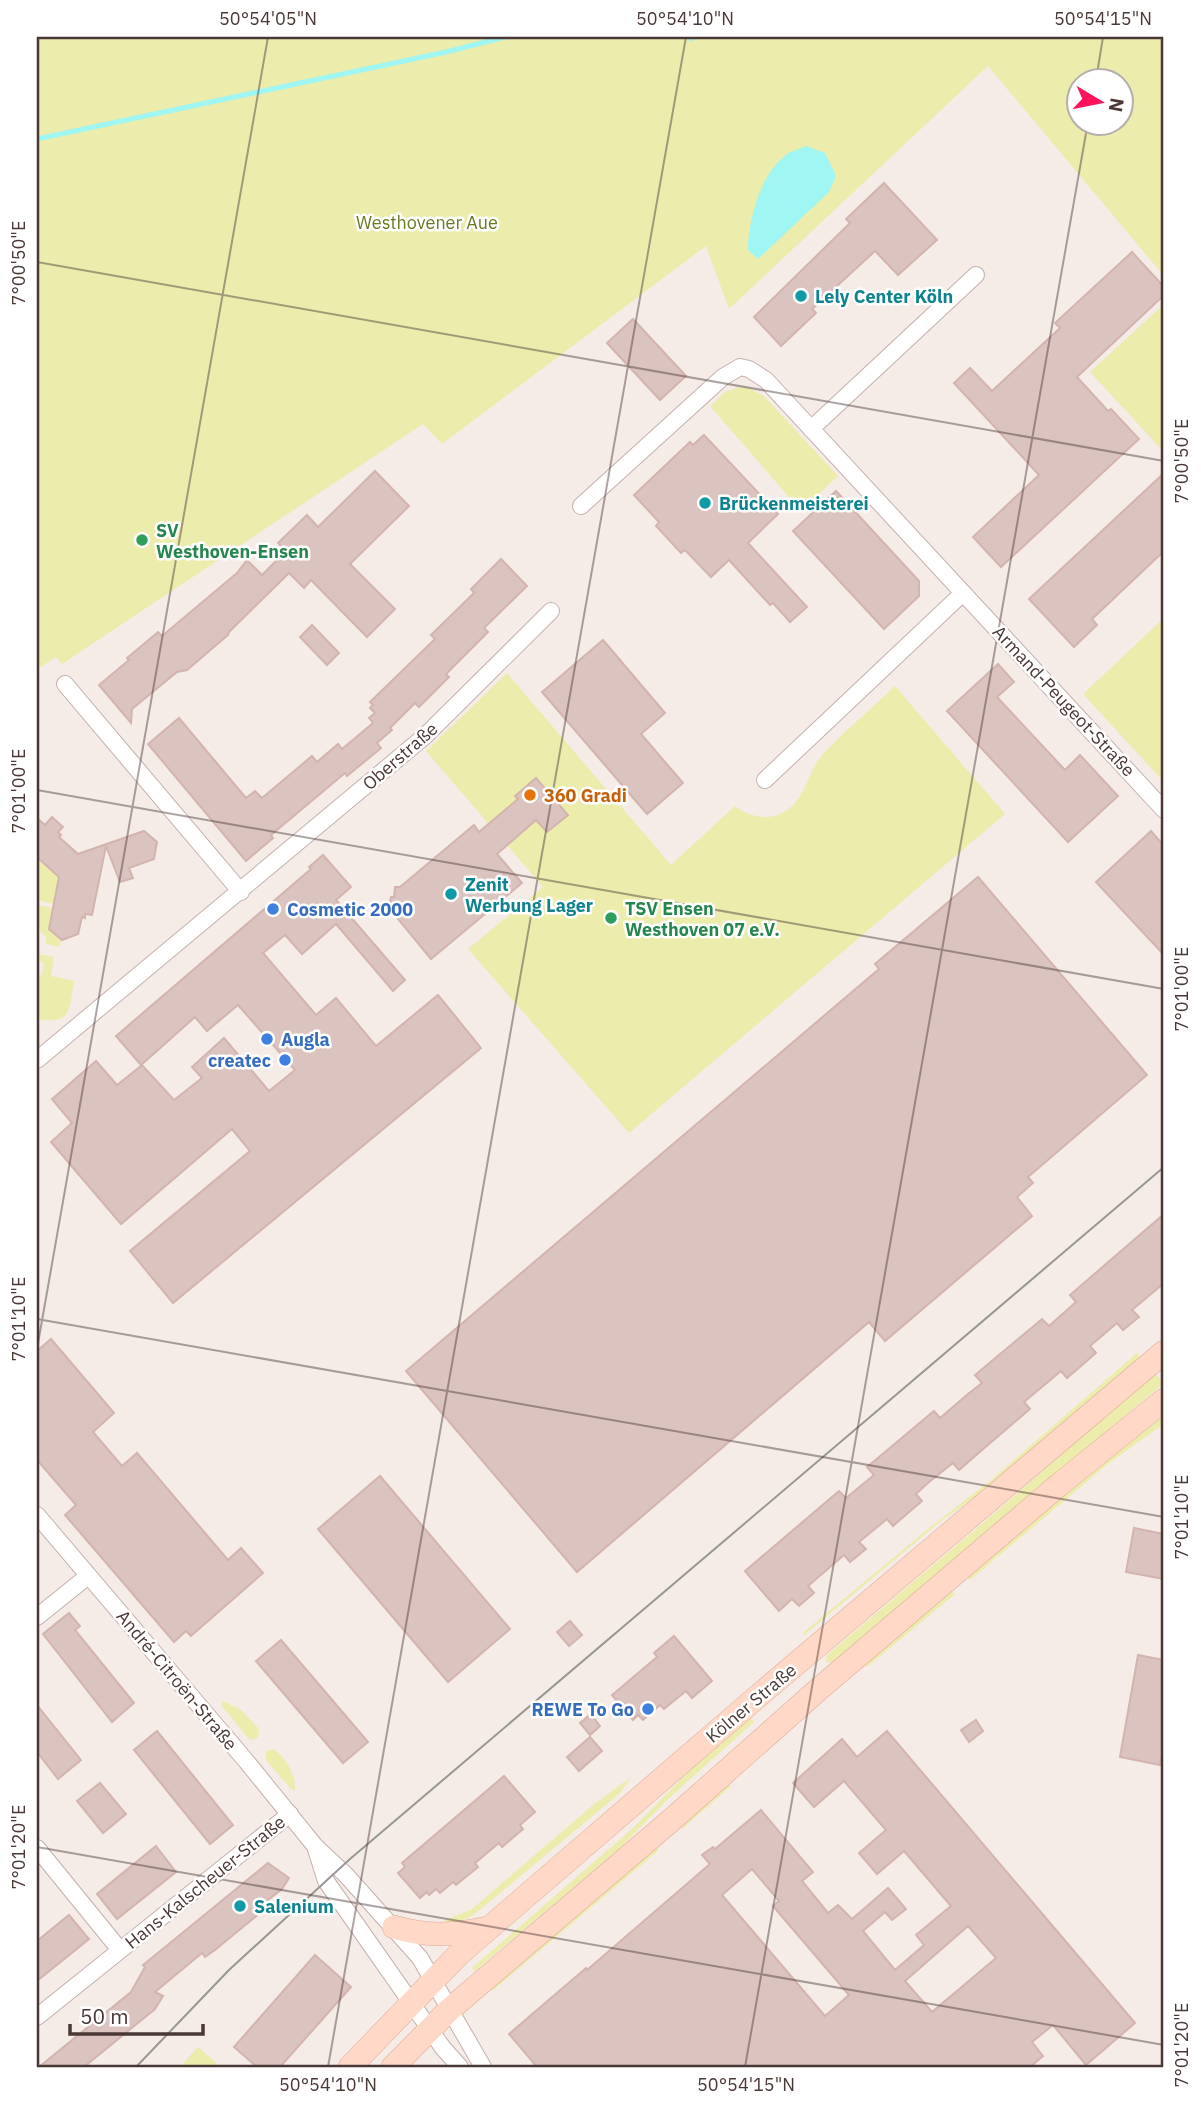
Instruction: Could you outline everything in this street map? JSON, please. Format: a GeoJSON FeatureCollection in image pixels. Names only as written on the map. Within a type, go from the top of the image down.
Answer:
{"type":"FeatureCollection","features":[{"type":"Feature","properties":{"kind":"main road","name":"Kölner Straße"},"geometry":{"type":"LineString","coordinates":[[350,2067],[432,1979],[491,1927],[1164,1352]]}},
{"type":"Feature","properties":{"kind":"main road","name":"Kölner Straße"},"geometry":{"type":"LineString","coordinates":[[393,2067],[449,2010],[668,1823],[806,1700],[1040,1501],[1164,1400]]}},
{"type":"Feature","properties":{"kind":"main road"},"geometry":{"type":"LineString","coordinates":[[785,1675],[806,1700]]}},
{"type":"Feature","properties":{"kind":"main road"},"geometry":{"type":"LineString","coordinates":[[394,1927],[438,1936],[491,1927]]}},
{"type":"Feature","properties":{"kind":"street"},"geometry":{"type":"LineString","coordinates":[[811,429],[976,275]]}},
{"type":"Feature","properties":{"kind":"street","name":"Armand-Peugeot-Straße"},"geometry":{"type":"LineString","coordinates":[[581,506],[723,377],[740,366],[750,369],[766,380],[1164,810]]}},
{"type":"Feature","properties":{"kind":"street"},"geometry":{"type":"LineString","coordinates":[[765,780],[963,593]]}},
{"type":"Feature","properties":{"kind":"street","name":"Oberstraße"},"geometry":{"type":"LineString","coordinates":[[37,1060],[425,736],[551,611]]}},
{"type":"Feature","properties":{"kind":"street"},"geometry":{"type":"LineString","coordinates":[[65,684],[241,892]]}},
{"type":"Feature","properties":{"kind":"street","name":"André-Citroën-Straße"},"geometry":{"type":"LineString","coordinates":[[37,1516],[315,1846],[346,1875],[420,1958],[483,2067]]}},
{"type":"Feature","properties":{"kind":"street"},"geometry":{"type":"LineString","coordinates":[[37,1617],[88,1576]]}},
{"type":"Feature","properties":{"kind":"street","name":"Hans-Kalscheuer-Straße"},"geometry":{"type":"LineString","coordinates":[[37,2017],[290,1814]]}},
{"type":"Feature","properties":{"kind":"street","name":"André-Citroën-Straße"},"geometry":{"type":"LineString","coordinates":[[315,1846],[326,1881],[430,2029],[460,2067]]}},
{"type":"Feature","properties":{"kind":"street","name":"Hans-Kalscheuer-Straße"},"geometry":{"type":"LineString","coordinates":[[37,1848],[120,1950]]}},
{"type":"Feature","properties":{"kind":"green space","name":"Westhovener Aue"},"geometry":{"type":"Polygon","coordinates":[[[37,37],[1164,37],[1164,276],[988,66],[729,309],[706,246],[442,444],[423,424],[62,664],[56,657],[39,668],[37,37]]]}},
{"type":"Feature","properties":{"kind":"green space"},"geometry":{"type":"Polygon","coordinates":[[[1164,304],[1164,452],[1090,372],[1164,304]]]}},
{"type":"Feature","properties":{"kind":"green space"},"geometry":{"type":"Polygon","coordinates":[[[739,387],[749,388],[764,396],[838,476],[801,511],[710,406],[725,392],[739,387]]]}},
{"type":"Feature","properties":{"kind":"green space"},"geometry":{"type":"Polygon","coordinates":[[[1164,618],[1164,782],[1083,694],[1164,618]]]}},
{"type":"Feature","properties":{"kind":"green space"},"geometry":{"type":"Polygon","coordinates":[[[507,673],[671,865],[735,806],[761,817],[779,815],[787,810],[800,796],[824,753],[895,686],[1005,814],[629,1133],[468,949],[543,887],[426,751],[507,673]]]}},
{"type":"Feature","properties":{"kind":"green space"},"geometry":{"type":"Polygon","coordinates":[[[37,857],[59,877],[54,904],[37,900],[37,857]]]}},
{"type":"Feature","properties":{"kind":"green space"},"geometry":{"type":"Polygon","coordinates":[[[37,905],[53,908],[49,928],[61,939],[60,947],[46,944],[46,937],[37,928],[37,905]]]}},
{"type":"Feature","properties":{"kind":"green space"},"geometry":{"type":"Polygon","coordinates":[[[38,954],[54,957],[51,976],[74,981],[67,1013],[57,1020],[37,1019],[37,975],[42,975],[44,963],[37,960],[38,954]]]}},
{"type":"Feature","properties":{"kind":"green space"},"geometry":{"type":"Polygon","coordinates":[[[1137,1353],[1141,1357],[1003,1477],[941,1521],[803,1636],[804,1632],[929,1528],[990,1481],[1137,1353]]]}},
{"type":"Feature","properties":{"kind":"green space"},"geometry":{"type":"Polygon","coordinates":[[[1154,1373],[1164,1383],[836,1659],[831,1663],[826,1661],[827,1655],[1154,1373]]]}},
{"type":"Feature","properties":{"kind":"green space"},"geometry":{"type":"Polygon","coordinates":[[[1164,1416],[1164,1424],[1109,1463],[970,1580],[968,1578],[970,1572],[1130,1440],[1164,1416]]]}},
{"type":"Feature","properties":{"kind":"green space"},"geometry":{"type":"Polygon","coordinates":[[[950,1590],[955,1594],[867,1667],[863,1663],[950,1590]]]}},
{"type":"Feature","properties":{"kind":"green space"},"geometry":{"type":"Polygon","coordinates":[[[223,1701],[241,1710],[259,1729],[258,1737],[253,1740],[248,1738],[221,1705],[223,1701]]]}},
{"type":"Feature","properties":{"kind":"green space"},"geometry":{"type":"Polygon","coordinates":[[[751,1718],[754,1722],[668,1799],[619,1849],[475,1971],[472,1968],[633,1828],[692,1768],[751,1718]]]}},
{"type":"Feature","properties":{"kind":"green space"},"geometry":{"type":"Polygon","coordinates":[[[273,1749],[289,1766],[295,1790],[291,1789],[266,1760],[266,1751],[273,1749]]]}},
{"type":"Feature","properties":{"kind":"green space"},"geometry":{"type":"Polygon","coordinates":[[[631,1777],[620,1793],[481,1909],[470,1917],[446,1926],[446,1920],[472,1909],[593,1805],[631,1777]]]}},
{"type":"Feature","properties":{"kind":"green space"},"geometry":{"type":"Polygon","coordinates":[[[728,1782],[731,1786],[682,1829],[679,1825],[728,1782]]]}},
{"type":"Feature","properties":{"kind":"green space"},"geometry":{"type":"Polygon","coordinates":[[[654,1845],[659,1850],[492,1991],[489,1987],[654,1845]]]}},
{"type":"Feature","properties":{"kind":"green space"},"geometry":{"type":"Polygon","coordinates":[[[198,2047],[221,2067],[180,2067],[198,2047]]]}},
{"type":"Feature","properties":{"kind":"water"},"geometry":{"type":"Polygon","coordinates":[[[806,146],[825,153],[836,176],[829,192],[758,259],[748,250],[753,212],[763,185],[777,163],[790,152],[806,146]]]}},
{"type":"Feature","properties":{"kind":"building"},"geometry":{"type":"Polygon","coordinates":[[[884,183],[937,240],[898,275],[875,251],[812,309],[816,313],[781,346],[754,317],[850,223],[846,219],[884,183]]]}},
{"type":"Feature","properties":{"kind":"building"},"geometry":{"type":"Polygon","coordinates":[[[1132,252],[1164,287],[1164,295],[1077,377],[1108,411],[1111,409],[1139,439],[1001,567],[973,537],[1039,475],[954,383],[970,368],[992,391],[1060,328],[1055,323],[1132,252]]]}},
{"type":"Feature","properties":{"kind":"building"},"geometry":{"type":"Polygon","coordinates":[[[633,319],[686,376],[660,400],[607,343],[633,319]]]}},
{"type":"Feature","properties":{"kind":"building","name":"Brückenmeisterei"},"geometry":{"type":"Polygon","coordinates":[[[704,435],[778,514],[748,543],[807,607],[790,622],[773,603],[770,605],[729,560],[711,577],[685,550],[681,553],[656,526],[659,522],[634,495],[690,442],[693,445],[704,435]]]}},
{"type":"Feature","properties":{"kind":"building"},"geometry":{"type":"Polygon","coordinates":[[[375,471],[409,506],[350,564],[395,609],[367,637],[311,580],[304,588],[289,573],[228,635],[187,670],[177,672],[132,709],[131,723],[99,685],[158,632],[162,636],[237,573],[247,560],[262,575],[286,551],[278,543],[307,515],[318,527],[375,471]]]}},
{"type":"Feature","properties":{"kind":"building"},"geometry":{"type":"Polygon","coordinates":[[[1164,473],[1164,551],[1092,619],[1097,625],[1074,647],[1029,599],[1164,473]]]}},
{"type":"Feature","properties":{"kind":"building"},"geometry":{"type":"Polygon","coordinates":[[[836,491],[919,581],[919,596],[884,629],[793,531],[836,491]]]}},
{"type":"Feature","properties":{"kind":"building"},"geometry":{"type":"Polygon","coordinates":[[[501,559],[527,586],[484,628],[488,632],[446,674],[449,677],[419,707],[415,703],[390,728],[392,730],[377,743],[381,748],[347,776],[345,773],[271,835],[273,838],[246,861],[148,744],[179,718],[246,798],[255,791],[262,798],[312,756],[317,762],[338,744],[342,749],[373,723],[369,718],[375,713],[370,708],[373,705],[370,702],[435,639],[431,635],[474,593],[471,589],[501,559]]]}},
{"type":"Feature","properties":{"kind":"building"},"geometry":{"type":"Polygon","coordinates":[[[312,625],[339,653],[327,665],[300,637],[312,625]]]}},
{"type":"Feature","properties":{"kind":"building"},"geometry":{"type":"Polygon","coordinates":[[[603,640],[665,713],[641,734],[683,783],[647,814],[542,692],[603,640]]]}},
{"type":"Feature","properties":{"kind":"building"},"geometry":{"type":"Polygon","coordinates":[[[998,664],[1014,682],[997,697],[1065,770],[1080,755],[1118,796],[1068,842],[947,711],[998,664]]]}},
{"type":"Feature","properties":{"kind":"building","name":"Zenit Werbung Lager"},"geometry":{"type":"Polygon","coordinates":[[[536,778],[568,815],[547,832],[536,820],[497,854],[522,883],[431,959],[389,908],[395,887],[400,887],[474,825],[479,832],[518,799],[515,796],[536,778]]]}},
{"type":"Feature","properties":{"kind":"building"},"geometry":{"type":"Polygon","coordinates":[[[52,817],[63,827],[58,832],[61,835],[59,837],[78,854],[144,831],[157,842],[154,859],[129,868],[133,878],[120,882],[106,846],[92,915],[85,914],[85,918],[82,917],[78,934],[62,940],[49,929],[59,877],[37,857],[37,818],[45,825],[52,817]]]}},
{"type":"Feature","properties":{"kind":"building"},"geometry":{"type":"Polygon","coordinates":[[[1151,831],[1164,846],[1164,955],[1096,882],[1151,831]]]}},
{"type":"Feature","properties":{"kind":"building"},"geometry":{"type":"Polygon","coordinates":[[[323,855],[351,887],[336,900],[405,980],[393,991],[336,924],[302,954],[285,935],[263,953],[316,1015],[336,998],[376,1046],[438,995],[481,1048],[173,1303],[130,1251],[250,1151],[232,1129],[121,1224],[51,1142],[72,1123],[52,1099],[96,1061],[117,1085],[142,1065],[174,1100],[202,1078],[192,1067],[224,1038],[269,1091],[295,1070],[238,1005],[207,1031],[195,1017],[141,1065],[116,1036],[311,869],[309,867],[323,855]]]}},
{"type":"Feature","properties":{"kind":"building"},"geometry":{"type":"Polygon","coordinates":[[[978,877],[1147,1075],[1028,1177],[1033,1183],[1017,1197],[1032,1216],[885,1341],[869,1322],[577,1572],[406,1371],[879,969],[875,964],[978,877]]]}},
{"type":"Feature","properties":{"kind":"building"},"geometry":{"type":"Polygon","coordinates":[[[1164,1214],[1164,1283],[1132,1310],[1139,1317],[1123,1330],[1117,1323],[1090,1346],[1096,1353],[1067,1378],[1061,1371],[1024,1402],[1030,1409],[959,1470],[953,1463],[916,1494],[922,1501],[893,1526],[887,1519],[859,1542],[866,1549],[850,1562],[844,1555],[808,1586],[814,1593],[799,1606],[792,1599],[779,1611],[745,1571],[839,1491],[846,1498],[874,1475],[867,1467],[934,1411],[940,1418],[982,1383],[975,1375],[1042,1319],[1049,1326],[1076,1302],[1070,1295],[1164,1214]]]}},
{"type":"Feature","properties":{"kind":"building"},"geometry":{"type":"Polygon","coordinates":[[[51,1339],[114,1413],[93,1432],[122,1466],[137,1453],[228,1560],[241,1548],[263,1573],[191,1636],[186,1631],[174,1642],[65,1515],[76,1505],[37,1460],[37,1351],[51,1339]]]}},
{"type":"Feature","properties":{"kind":"building"},"geometry":{"type":"Polygon","coordinates":[[[380,1476],[510,1629],[448,1682],[318,1529],[380,1476]]]}},
{"type":"Feature","properties":{"kind":"building"},"geometry":{"type":"Polygon","coordinates":[[[1134,1528],[1164,1534],[1164,1579],[1126,1572],[1134,1528]]]}},
{"type":"Feature","properties":{"kind":"building"},"geometry":{"type":"Polygon","coordinates":[[[69,1613],[80,1626],[75,1630],[134,1703],[112,1722],[43,1634],[69,1613]]]}},
{"type":"Feature","properties":{"kind":"building"},"geometry":{"type":"Polygon","coordinates":[[[570,1621],[582,1635],[569,1646],[557,1632],[570,1621]]]}},
{"type":"Feature","properties":{"kind":"building"},"geometry":{"type":"Polygon","coordinates":[[[674,1636],[712,1681],[692,1698],[686,1691],[664,1709],[660,1705],[643,1720],[638,1715],[633,1720],[612,1695],[657,1657],[654,1653],[674,1636]]]}},
{"type":"Feature","properties":{"kind":"building"},"geometry":{"type":"Polygon","coordinates":[[[281,1640],[368,1742],[343,1763],[256,1661],[281,1640]]]}},
{"type":"Feature","properties":{"kind":"building"},"geometry":{"type":"Polygon","coordinates":[[[1138,1655],[1164,1660],[1164,1743],[1160,1765],[1120,1757],[1138,1655]]]}},
{"type":"Feature","properties":{"kind":"building"},"geometry":{"type":"Polygon","coordinates":[[[37,1705],[81,1760],[58,1779],[37,1752],[37,1705]]]}},
{"type":"Feature","properties":{"kind":"building"},"geometry":{"type":"Polygon","coordinates":[[[591,1714],[600,1726],[590,1735],[580,1723],[591,1714]]]}},
{"type":"Feature","properties":{"kind":"building"},"geometry":{"type":"Polygon","coordinates":[[[976,1720],[983,1731],[969,1742],[961,1730],[976,1720]]]}},
{"type":"Feature","properties":{"kind":"building"},"geometry":{"type":"Polygon","coordinates":[[[157,1731],[233,1825],[210,1844],[134,1750],[157,1731]]]}},
{"type":"Feature","properties":{"kind":"building"},"geometry":{"type":"Polygon","coordinates":[[[887,1731],[1135,2023],[1086,2065],[1053,2025],[1032,2042],[1043,2056],[1030,2067],[537,2067],[509,2034],[710,1864],[702,1855],[713,1847],[715,1849],[761,1810],[813,1872],[802,1881],[828,1913],[838,1905],[852,1919],[888,1888],[906,1909],[892,1920],[885,1912],[863,1931],[895,1970],[924,1945],[916,1935],[951,1906],[904,1851],[877,1874],[859,1853],[886,1830],[844,1781],[814,1807],[793,1783],[842,1739],[857,1757],[887,1731]],[[752,1869],[722,1895],[825,2016],[849,1995],[773,1906],[779,1901],[752,1869]],[[968,1926],[905,1981],[932,2012],[996,1958],[968,1926]]]}},
{"type":"Feature","properties":{"kind":"building"},"geometry":{"type":"Polygon","coordinates":[[[590,1737],[602,1751],[579,1771],[567,1757],[590,1737]]]}},
{"type":"Feature","properties":{"kind":"building"},"geometry":{"type":"Polygon","coordinates":[[[504,1776],[535,1812],[520,1825],[523,1829],[502,1847],[499,1843],[475,1863],[478,1867],[456,1885],[453,1882],[440,1893],[436,1889],[420,1898],[398,1873],[405,1867],[402,1863],[504,1776]]]}},
{"type":"Feature","properties":{"kind":"building"},"geometry":{"type":"Polygon","coordinates":[[[100,1783],[126,1814],[103,1833],[77,1801],[100,1783]]]}},
{"type":"Feature","properties":{"kind":"building"},"geometry":{"type":"Polygon","coordinates":[[[156,1846],[176,1872],[117,1919],[97,1894],[156,1846]]]}},
{"type":"Feature","properties":{"kind":"building"},"geometry":{"type":"Polygon","coordinates":[[[268,1863],[289,1878],[282,1889],[263,1904],[266,1908],[215,1950],[205,1957],[202,1953],[155,1992],[163,1996],[155,2009],[84,2067],[39,2067],[131,1992],[145,1967],[143,1965],[268,1863]]]}},
{"type":"Feature","properties":{"kind":"building"},"geometry":{"type":"Polygon","coordinates":[[[69,1915],[89,1939],[37,1981],[37,1941],[69,1915]]]}},
{"type":"Feature","properties":{"kind":"building"},"geometry":{"type":"Polygon","coordinates":[[[315,1955],[351,1987],[280,2067],[257,2067],[234,2047],[315,1955]]]}},
{"type":"Feature","properties":{"kind":"waterway"},"geometry":{"type":"LineString","coordinates":[[37,139],[505,37]]}},
{"type":"Feature","properties":{"kind":"tram line"},"geometry":{"type":"LineString","coordinates":[[136,2067],[229,1970],[350,1859],[1164,1167]]}},
{"type":"Feature","properties":{"kind":"place","name":"Lely Center Köln"},"geometry":{"type":"Point","coordinates":[801,296]}},
{"type":"Feature","properties":{"kind":"place","name":"Brückenmeisterei"},"geometry":{"type":"Point","coordinates":[705,503]}},
{"type":"Feature","properties":{"kind":"place","name":"SV Westhoven-Ensen"},"geometry":{"type":"Point","coordinates":[142,540]}},
{"type":"Feature","properties":{"kind":"place","name":"360 Gradi"},"geometry":{"type":"Point","coordinates":[530,795]}},
{"type":"Feature","properties":{"kind":"place","name":"Zenit Werbung Lager"},"geometry":{"type":"Point","coordinates":[451,894]}},
{"type":"Feature","properties":{"kind":"place","name":"Cosmetic 2000"},"geometry":{"type":"Point","coordinates":[273,909]}},
{"type":"Feature","properties":{"kind":"place","name":"TSV Ensen Westhoven 07 e.V."},"geometry":{"type":"Point","coordinates":[611,918]}},
{"type":"Feature","properties":{"kind":"place","name":"Augla"},"geometry":{"type":"Point","coordinates":[267,1039]}},
{"type":"Feature","properties":{"kind":"place","name":"createc"},"geometry":{"type":"Point","coordinates":[285,1060]}},
{"type":"Feature","properties":{"kind":"place","name":"REWE To Go"},"geometry":{"type":"Point","coordinates":[648,1709]}},
{"type":"Feature","properties":{"kind":"place","name":"Salenium"},"geometry":{"type":"Point","coordinates":[240,1906]}}]}
